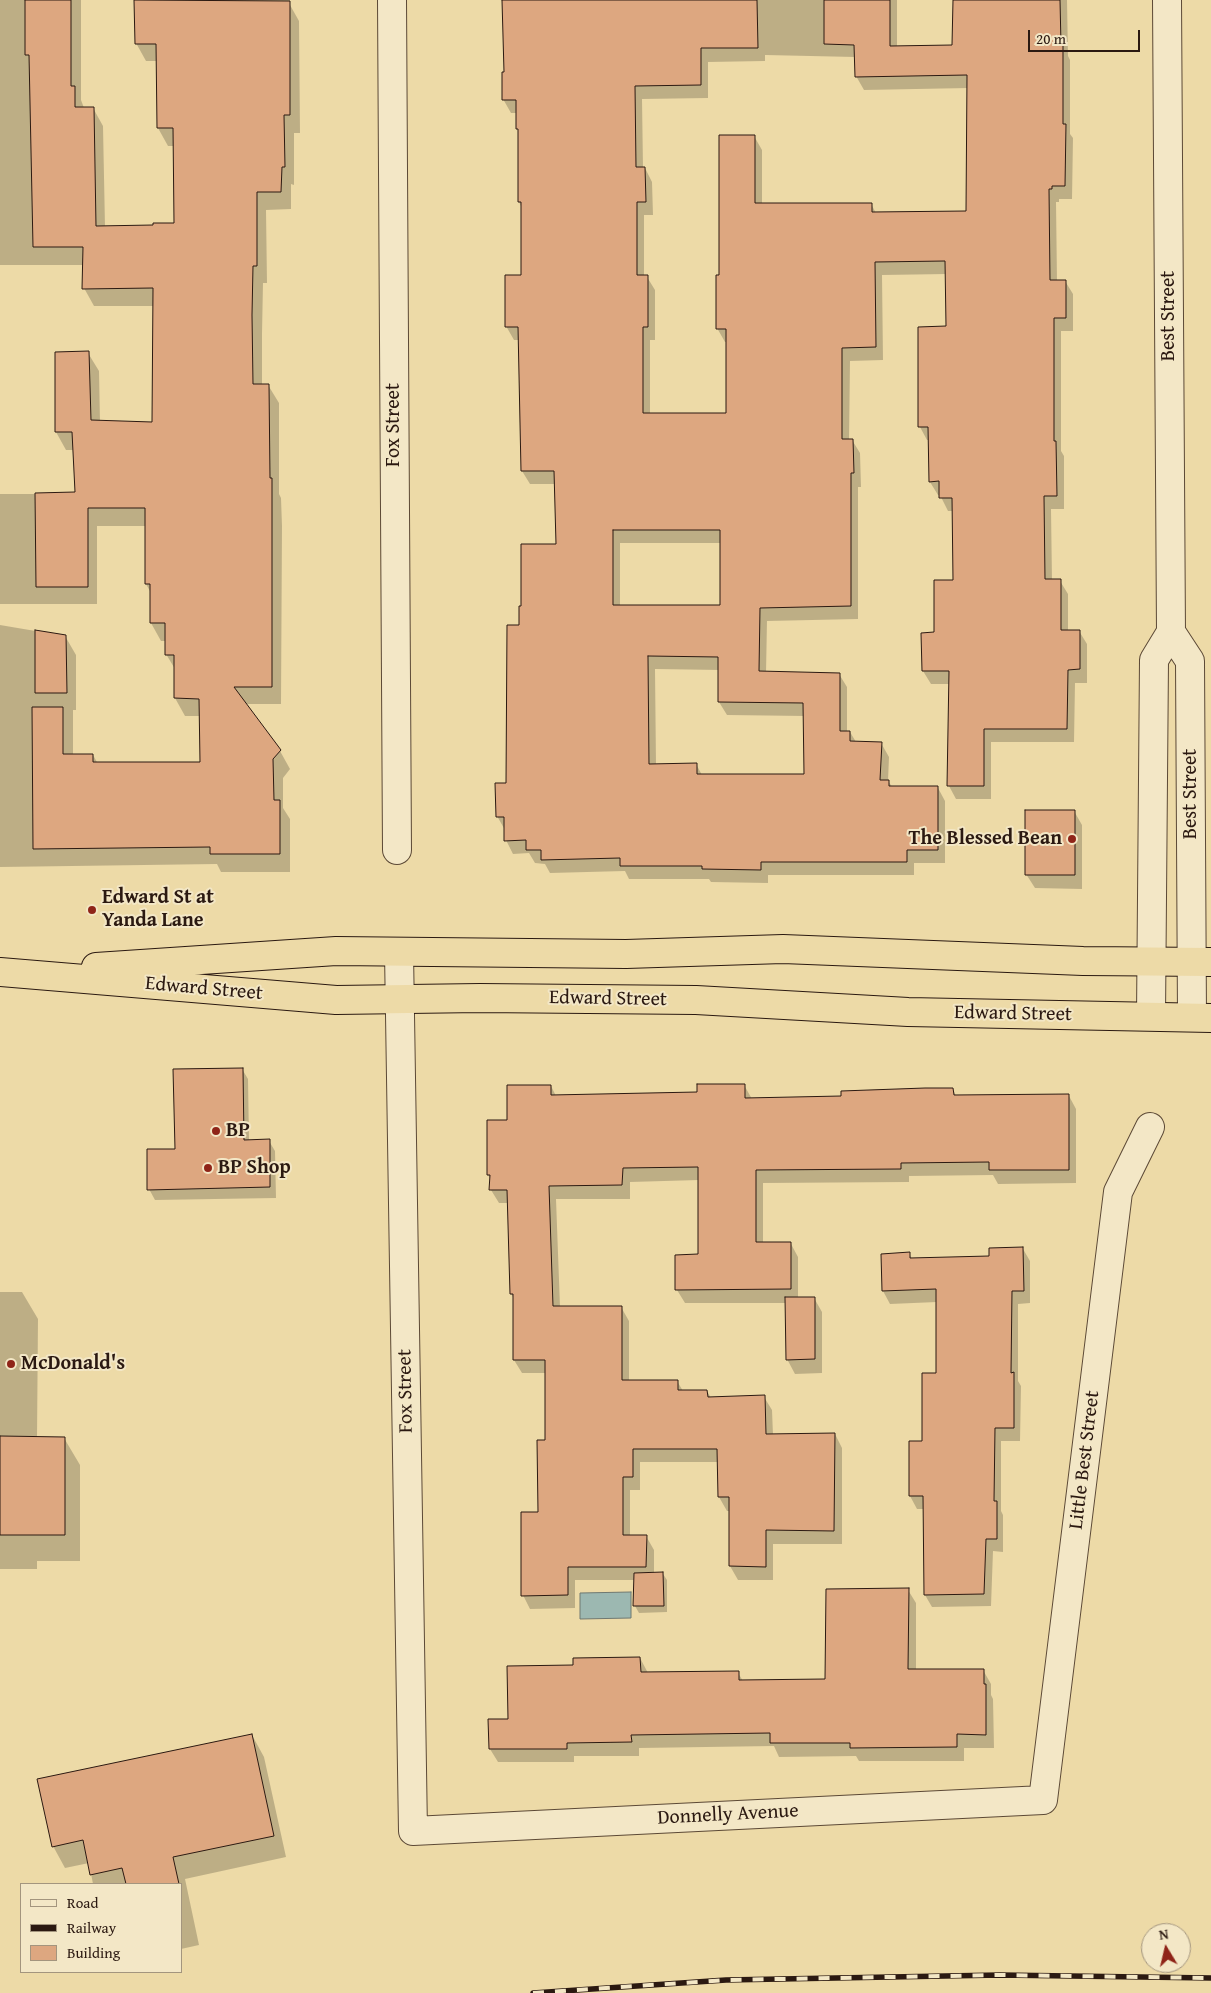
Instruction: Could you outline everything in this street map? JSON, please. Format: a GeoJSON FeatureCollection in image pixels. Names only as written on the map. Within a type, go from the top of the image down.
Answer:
{"type":"FeatureCollection","features":[{"type":"Feature","properties":{"kind":"highway","name":"Edward Street"},"geometry":{"type":"LineString","coordinates":[[3,972],[321,951],[626,954],[783,949],[1083,961],[1201,962]]}},
{"type":"Feature","properties":{"kind":"highway","name":"Edward Street"},"geometry":{"type":"LineString","coordinates":[[3,972],[336,1000],[490,998],[696,1000],[908,1012],[1202,1018]]}},
{"type":"Feature","properties":{"kind":"street","name":"Fox Street"},"geometry":{"type":"LineString","coordinates":[[392,0],[396,850]]}},
{"type":"Feature","properties":{"kind":"street","name":"Best Street"},"geometry":{"type":"LineString","coordinates":[[1151,1016],[1154,660],[1171,632],[1167,0]]}},
{"type":"Feature","properties":{"kind":"street","name":"Best Street"},"geometry":{"type":"LineString","coordinates":[[1171,632],[1190,661],[1202,1018]]}},
{"type":"Feature","properties":{"kind":"street","name":"Fox Street"},"geometry":{"type":"LineString","coordinates":[[399,952],[413,1831]]}},
{"type":"Feature","properties":{"kind":"street","name":"Little Best Street"},"geometry":{"type":"LineString","coordinates":[[1043,1800],[1118,1192],[1150,1127]]}},
{"type":"Feature","properties":{"kind":"street","name":"Donnelly Avenue"},"geometry":{"type":"LineString","coordinates":[[413,1831],[1043,1800]]}},
{"type":"Feature","properties":{"kind":"water"},"geometry":{"type":"Polygon","coordinates":[[[631,1592],[631,1618],[580,1619],[580,1593],[631,1592]]]}},
{"type":"Feature","properties":{"kind":"building"},"geometry":{"type":"Polygon","coordinates":[[[25,0],[71,0],[71,86],[75,86],[75,107],[94,107],[96,226],[174,223],[173,128],[157,128],[156,44],[135,44],[134,0],[290,1],[290,115],[284,115],[285,167],[282,167],[281,192],[257,192],[257,266],[253,266],[253,384],[269,384],[270,478],[272,478],[272,687],[234,687],[281,750],[273,759],[274,800],[280,800],[280,854],[210,854],[210,847],[33,849],[32,707],[63,707],[63,754],[93,754],[93,762],[200,762],[199,699],[174,698],[174,655],[165,655],[165,623],[150,623],[150,584],[145,584],[145,508],[88,508],[88,587],[36,587],[35,493],[75,492],[72,432],[55,432],[55,352],[89,351],[91,420],[152,422],[153,288],[82,289],[83,247],[33,247],[29,55],[25,55],[25,0]]]}},
{"type":"Feature","properties":{"kind":"building"},"geometry":{"type":"Polygon","coordinates":[[[502,0],[757,0],[758,48],[701,48],[701,85],[635,86],[636,167],[645,167],[646,202],[637,202],[637,275],[648,275],[648,327],[643,327],[643,413],[726,413],[726,329],[716,329],[716,275],[719,275],[719,135],[755,135],[755,203],[872,203],[872,212],[966,211],[967,75],[855,77],[854,45],[824,44],[824,0],[890,0],[890,46],[952,45],[953,0],[1060,0],[1061,45],[1063,45],[1063,124],[1066,124],[1065,186],[1052,186],[1052,189],[1049,189],[1050,280],[1066,280],[1066,318],[1054,318],[1054,441],[1056,441],[1057,496],[1044,496],[1045,579],[1061,579],[1061,630],[1080,630],[1080,669],[1068,670],[1067,729],[984,729],[984,786],[947,786],[949,671],[922,671],[921,633],[934,632],[934,580],[953,580],[952,498],[939,498],[939,481],[929,482],[928,427],[918,427],[918,327],[946,326],[945,261],[875,262],[876,347],[842,348],[842,439],[853,439],[854,473],[851,473],[851,606],[760,608],[759,671],[840,673],[840,731],[850,731],[850,741],[882,742],[880,780],[889,780],[889,786],[938,786],[938,850],[907,850],[907,862],[761,862],[761,870],[702,869],[702,866],[620,866],[620,858],[541,860],[541,850],[526,850],[526,840],[504,841],[504,817],[496,817],[495,783],[506,783],[507,625],[519,625],[519,606],[521,606],[521,544],[556,544],[554,471],[521,471],[518,327],[505,327],[505,275],[521,275],[521,202],[518,202],[516,100],[502,100],[502,72],[504,72],[502,0]],[[613,530],[613,605],[720,605],[720,530],[613,530]],[[648,656],[649,764],[697,763],[697,774],[804,774],[803,703],[718,702],[718,657],[648,656]]]}},
{"type":"Feature","properties":{"kind":"building"},"geometry":{"type":"Polygon","coordinates":[[[35,630],[66,635],[67,693],[35,693],[35,630]]]}},
{"type":"Feature","properties":{"kind":"building"},"geometry":{"type":"Polygon","coordinates":[[[1025,810],[1075,810],[1075,875],[1025,875],[1025,810]]]}},
{"type":"Feature","properties":{"kind":"building"},"geometry":{"type":"Polygon","coordinates":[[[243,1068],[244,1140],[270,1139],[270,1187],[147,1190],[147,1149],[175,1149],[173,1069],[243,1068]]]}},
{"type":"Feature","properties":{"kind":"building"},"geometry":{"type":"Polygon","coordinates":[[[697,1084],[745,1084],[745,1098],[841,1096],[841,1091],[925,1088],[953,1088],[954,1095],[1069,1094],[1069,1170],[989,1170],[989,1162],[901,1163],[901,1169],[756,1170],[756,1242],[791,1242],[791,1289],[675,1290],[675,1255],[698,1254],[698,1167],[623,1168],[622,1185],[549,1186],[553,1306],[622,1306],[622,1380],[678,1380],[678,1390],[707,1390],[708,1397],[765,1395],[766,1434],[835,1433],[834,1531],[766,1530],[766,1567],[729,1566],[729,1497],[718,1497],[717,1449],[633,1449],[633,1477],[623,1477],[623,1535],[647,1535],[646,1567],[568,1567],[568,1595],[521,1596],[521,1512],[538,1512],[537,1440],[545,1440],[545,1360],[513,1360],[513,1294],[510,1294],[507,1190],[489,1190],[490,1175],[487,1175],[487,1120],[507,1120],[507,1085],[551,1085],[551,1095],[697,1092],[697,1084]]]}},
{"type":"Feature","properties":{"kind":"building"},"geometry":{"type":"Polygon","coordinates":[[[1023,1247],[1024,1291],[1012,1291],[1011,1373],[1014,1372],[1014,1428],[995,1428],[994,1501],[997,1501],[997,1539],[986,1539],[984,1594],[924,1595],[923,1496],[909,1496],[909,1441],[922,1441],[922,1373],[936,1373],[936,1289],[882,1291],[881,1254],[910,1252],[910,1258],[989,1256],[989,1248],[1023,1247]]]}},
{"type":"Feature","properties":{"kind":"building"},"geometry":{"type":"Polygon","coordinates":[[[785,1297],[815,1297],[815,1359],[786,1360],[785,1297]]]}},
{"type":"Feature","properties":{"kind":"building","name":"McDonald's"},"geometry":{"type":"Polygon","coordinates":[[[0,1436],[65,1437],[65,1535],[0,1535],[0,1436]]]}},
{"type":"Feature","properties":{"kind":"building"},"geometry":{"type":"Polygon","coordinates":[[[663,1572],[664,1606],[633,1606],[634,1573],[663,1572]]]}},
{"type":"Feature","properties":{"kind":"building"},"geometry":{"type":"Polygon","coordinates":[[[909,1588],[908,1669],[984,1669],[984,1684],[986,1684],[986,1735],[957,1734],[957,1747],[850,1748],[850,1743],[770,1743],[770,1733],[631,1735],[632,1742],[567,1743],[567,1749],[489,1749],[488,1719],[508,1719],[507,1666],[573,1665],[573,1658],[640,1657],[641,1672],[739,1671],[739,1680],[825,1679],[826,1589],[909,1588]]]}},
{"type":"Feature","properties":{"kind":"building"},"geometry":{"type":"Polygon","coordinates":[[[252,1734],[274,1836],[173,1857],[179,1883],[126,1883],[122,1868],[90,1875],[83,1840],[52,1847],[37,1779],[252,1734]]]}},
{"type":"Feature","properties":{"kind":"railway"},"geometry":{"type":"LineString","coordinates":[[533,1993],[726,1980],[1000,1975],[1211,1978]]}},
{"type":"Feature","properties":{"kind":"place","name":"The Blessed Bean"},"geometry":{"type":"Point","coordinates":[1072,839]}},
{"type":"Feature","properties":{"kind":"place","name":"Edward St at Yanda Lane"},"geometry":{"type":"Point","coordinates":[92,910]}},
{"type":"Feature","properties":{"kind":"place","name":"BP"},"geometry":{"type":"Point","coordinates":[216,1131]}},
{"type":"Feature","properties":{"kind":"place","name":"BP Shop"},"geometry":{"type":"Point","coordinates":[208,1168]}},
{"type":"Feature","properties":{"kind":"place","name":"McDonald's"},"geometry":{"type":"Point","coordinates":[11,1364]}}]}
